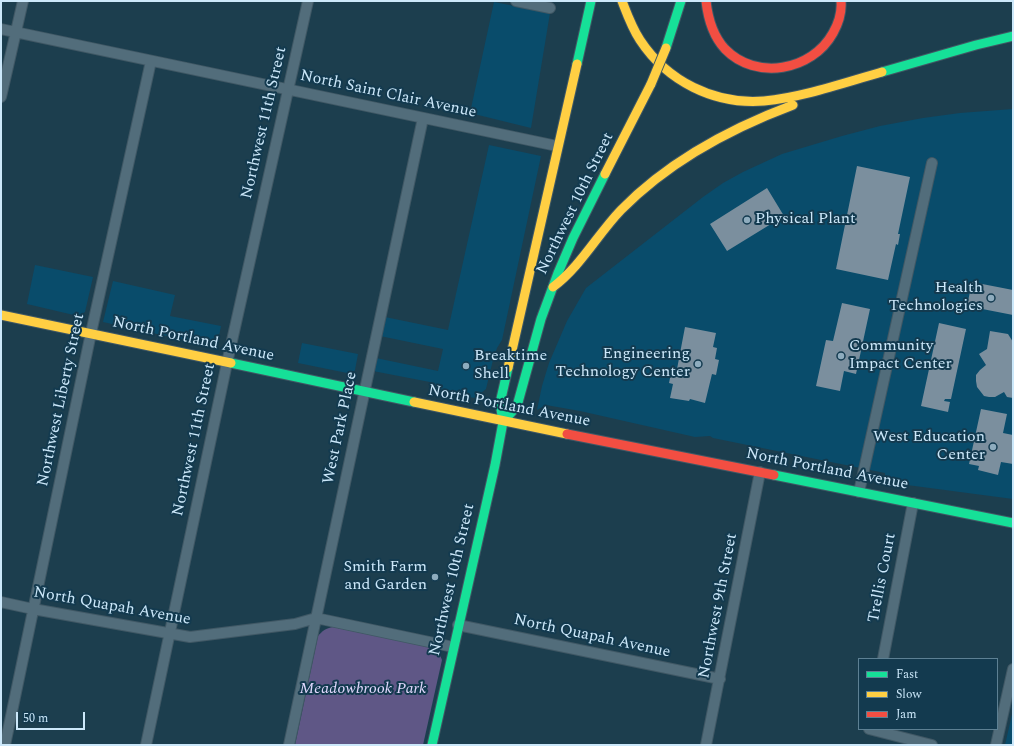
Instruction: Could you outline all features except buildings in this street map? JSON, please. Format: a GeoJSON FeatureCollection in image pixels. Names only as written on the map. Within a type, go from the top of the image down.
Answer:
{"type":"FeatureCollection","features":[{"type":"Feature","properties":{"kind":"main road","name":"Northwest 10th Street"},"geometry":{"type":"LineString","coordinates":[[432,745],[453,647],[489,494],[503,422],[500,403],[591,1]]}},
{"type":"Feature","properties":{"kind":"main road"},"geometry":{"type":"LineString","coordinates":[[622,1],[632,28],[653,58],[670,73],[687,84],[704,93],[724,99],[743,101],[770,100],[904,67]]}},
{"type":"Feature","properties":{"kind":"main road","name":"Northwest 10th Street"},"geometry":{"type":"LineString","coordinates":[[503,422],[516,406],[536,335],[553,288],[579,226],[651,84],[666,48],[681,1]]}},
{"type":"Feature","properties":{"kind":"main road"},"geometry":{"type":"LineString","coordinates":[[706,1],[706,11],[710,23],[715,36],[721,45],[731,55],[744,62],[755,67],[770,69],[796,65],[809,60],[818,53],[827,44],[834,33],[839,19],[841,1]]}},
{"type":"Feature","properties":{"kind":"main road"},"geometry":{"type":"LineString","coordinates":[[553,288],[574,269],[593,243],[632,200],[686,156],[714,138],[748,121],[904,67],[996,39],[1013,36]]}},
{"type":"Feature","properties":{"kind":"main road","name":"North Portland Avenue"},"geometry":{"type":"LineString","coordinates":[[1,315],[503,422],[1013,523]]}},
{"type":"Feature","properties":{"kind":"street"},"geometry":{"type":"LineString","coordinates":[[1,97],[23,1]]}},
{"type":"Feature","properties":{"kind":"street","name":"Northwest 11th Street"},"geometry":{"type":"LineString","coordinates":[[146,745],[227,363],[308,1]]}},
{"type":"Feature","properties":{"kind":"street"},"geometry":{"type":"LineString","coordinates":[[516,1],[550,8]]}},
{"type":"Feature","properties":{"kind":"street","name":"North Saint Clair Avenue"},"geometry":{"type":"LineString","coordinates":[[1,29],[557,146]]}},
{"type":"Feature","properties":{"kind":"street","name":"Northwest Liberty Street"},"geometry":{"type":"LineString","coordinates":[[5,745],[91,333],[151,61]]}},
{"type":"Feature","properties":{"kind":"street","name":"West Park Place"},"geometry":{"type":"LineString","coordinates":[[289,745],[423,118]]}},
{"type":"Feature","properties":{"kind":"street"},"geometry":{"type":"LineString","coordinates":[[859,492],[932,164]]}},
{"type":"Feature","properties":{"kind":"street","name":"Northwest 9th Street"},"geometry":{"type":"LineString","coordinates":[[706,745],[760,472]]}},
{"type":"Feature","properties":{"kind":"street","name":"Trellis Court"},"geometry":{"type":"LineString","coordinates":[[883,658],[913,503]]}},
{"type":"Feature","properties":{"kind":"street","name":"North Quapah Avenue"},"geometry":{"type":"LineString","coordinates":[[1,602],[190,637],[295,624],[316,618],[453,647]]}},
{"type":"Feature","properties":{"kind":"street","name":"North Quapah Avenue"},"geometry":{"type":"LineString","coordinates":[[458,625],[720,679]]}},
{"type":"Feature","properties":{"kind":"street"},"geometry":{"type":"LineString","coordinates":[[996,745],[1012,675]]}},
{"type":"Feature","properties":{"kind":"street"},"geometry":{"type":"LineString","coordinates":[[873,730],[932,745]]}},
{"type":"Feature","properties":{"kind":"shaded area"},"geometry":{"type":"Polygon","coordinates":[[[494,2],[550,13],[531,128],[470,113],[494,2]]]}},
{"type":"Feature","properties":{"kind":"shaded area"},"geometry":{"type":"Polygon","coordinates":[[[1013,109],[1013,499],[892,483],[893,480],[885,478],[885,473],[713,438],[710,436],[695,437],[580,411],[546,405],[537,410],[549,363],[567,321],[586,288],[723,183],[782,154],[880,126],[960,113],[1013,109]]]}},
{"type":"Feature","properties":{"kind":"shaded area"},"geometry":{"type":"Polygon","coordinates":[[[489,145],[541,156],[502,340],[497,348],[493,360],[486,389],[475,398],[434,391],[435,383],[373,371],[376,358],[438,371],[443,349],[380,336],[385,317],[448,330],[489,145]]]}},
{"type":"Feature","properties":{"kind":"shaded area"},"geometry":{"type":"Polygon","coordinates":[[[35,265],[93,277],[85,312],[78,316],[27,304],[35,265]]]}},
{"type":"Feature","properties":{"kind":"shaded area"},"geometry":{"type":"Polygon","coordinates":[[[113,281],[175,295],[170,316],[221,326],[217,346],[103,322],[113,281]]]}},
{"type":"Feature","properties":{"kind":"shaded area"},"geometry":{"type":"Polygon","coordinates":[[[302,343],[358,354],[355,370],[352,374],[298,363],[302,343]]]}},
{"type":"Feature","properties":{"kind":"shaded area"},"geometry":{"type":"Polygon","coordinates":[[[1013,710],[1013,745],[1005,745],[1013,710]]]}},
{"type":"Feature","properties":{"kind":"green space","name":"Meadowbrook Park"},"geometry":{"type":"Polygon","coordinates":[[[333,627],[431,647],[438,650],[442,660],[423,745],[295,745],[318,636],[324,630],[333,627]]]}},
{"type":"Feature","properties":{"kind":"traffic: fast"},"geometry":{"type":"LineString","coordinates":[[577,64],[591,1]]}},
{"type":"Feature","properties":{"kind":"traffic: fast"},"geometry":{"type":"LineString","coordinates":[[666,48],[681,1]]}},
{"type":"Feature","properties":{"kind":"traffic: fast"},"geometry":{"type":"LineString","coordinates":[[882,72],[1013,36]]}},
{"type":"Feature","properties":{"kind":"traffic: fast"},"geometry":{"type":"LineString","coordinates":[[503,422],[517,406],[541,319],[558,273],[573,238],[605,174]]}},
{"type":"Feature","properties":{"kind":"traffic: fast"},"geometry":{"type":"LineString","coordinates":[[231,363],[414,402]]}},
{"type":"Feature","properties":{"kind":"traffic: fast"},"geometry":{"type":"LineString","coordinates":[[432,745],[495,465],[503,422],[500,403],[508,368]]}},
{"type":"Feature","properties":{"kind":"traffic: fast"},"geometry":{"type":"LineString","coordinates":[[774,475],[1013,523]]}},
{"type":"Feature","properties":{"kind":"traffic: slow"},"geometry":{"type":"LineString","coordinates":[[622,1],[635,31],[651,55],[678,78],[693,87],[727,99],[745,101],[779,99],[809,93],[882,72]]}},
{"type":"Feature","properties":{"kind":"traffic: slow"},"geometry":{"type":"LineString","coordinates":[[651,84],[666,48]]}},
{"type":"Feature","properties":{"kind":"traffic: slow"},"geometry":{"type":"LineString","coordinates":[[508,368],[577,64]]}},
{"type":"Feature","properties":{"kind":"traffic: slow"},"geometry":{"type":"LineString","coordinates":[[605,174],[651,84]]}},
{"type":"Feature","properties":{"kind":"traffic: slow"},"geometry":{"type":"LineString","coordinates":[[553,287],[572,270],[621,210],[659,176],[701,148],[723,136],[769,114],[793,105]]}},
{"type":"Feature","properties":{"kind":"traffic: slow"},"geometry":{"type":"LineString","coordinates":[[1,315],[231,363]]}},
{"type":"Feature","properties":{"kind":"traffic: slow"},"geometry":{"type":"LineString","coordinates":[[414,402],[567,434]]}},
{"type":"Feature","properties":{"kind":"traffic: jam"},"geometry":{"type":"LineString","coordinates":[[706,1],[712,27],[717,39],[725,49],[738,59],[752,65],[767,68],[783,67],[798,63],[812,56],[824,46],[836,26],[840,14],[841,1]]}},
{"type":"Feature","properties":{"kind":"traffic: jam"},"geometry":{"type":"LineString","coordinates":[[567,434],[774,475]]}},
{"type":"Feature","properties":{"kind":"place","name":"Physical Plant"},"geometry":{"type":"Point","coordinates":[747,220]}},
{"type":"Feature","properties":{"kind":"place","name":"Health Technologies"},"geometry":{"type":"Point","coordinates":[991,298]}},
{"type":"Feature","properties":{"kind":"place","name":"Community Impact Center"},"geometry":{"type":"Point","coordinates":[841,356]}},
{"type":"Feature","properties":{"kind":"place","name":"Engineering Technology Center"},"geometry":{"type":"Point","coordinates":[698,364]}},
{"type":"Feature","properties":{"kind":"place","name":"Breaktime Shell"},"geometry":{"type":"Point","coordinates":[466,366]}},
{"type":"Feature","properties":{"kind":"place","name":"West Education Center"},"geometry":{"type":"Point","coordinates":[993,447]}},
{"type":"Feature","properties":{"kind":"place","name":"Smith Farm and Garden"},"geometry":{"type":"Point","coordinates":[435,577]}}]}
